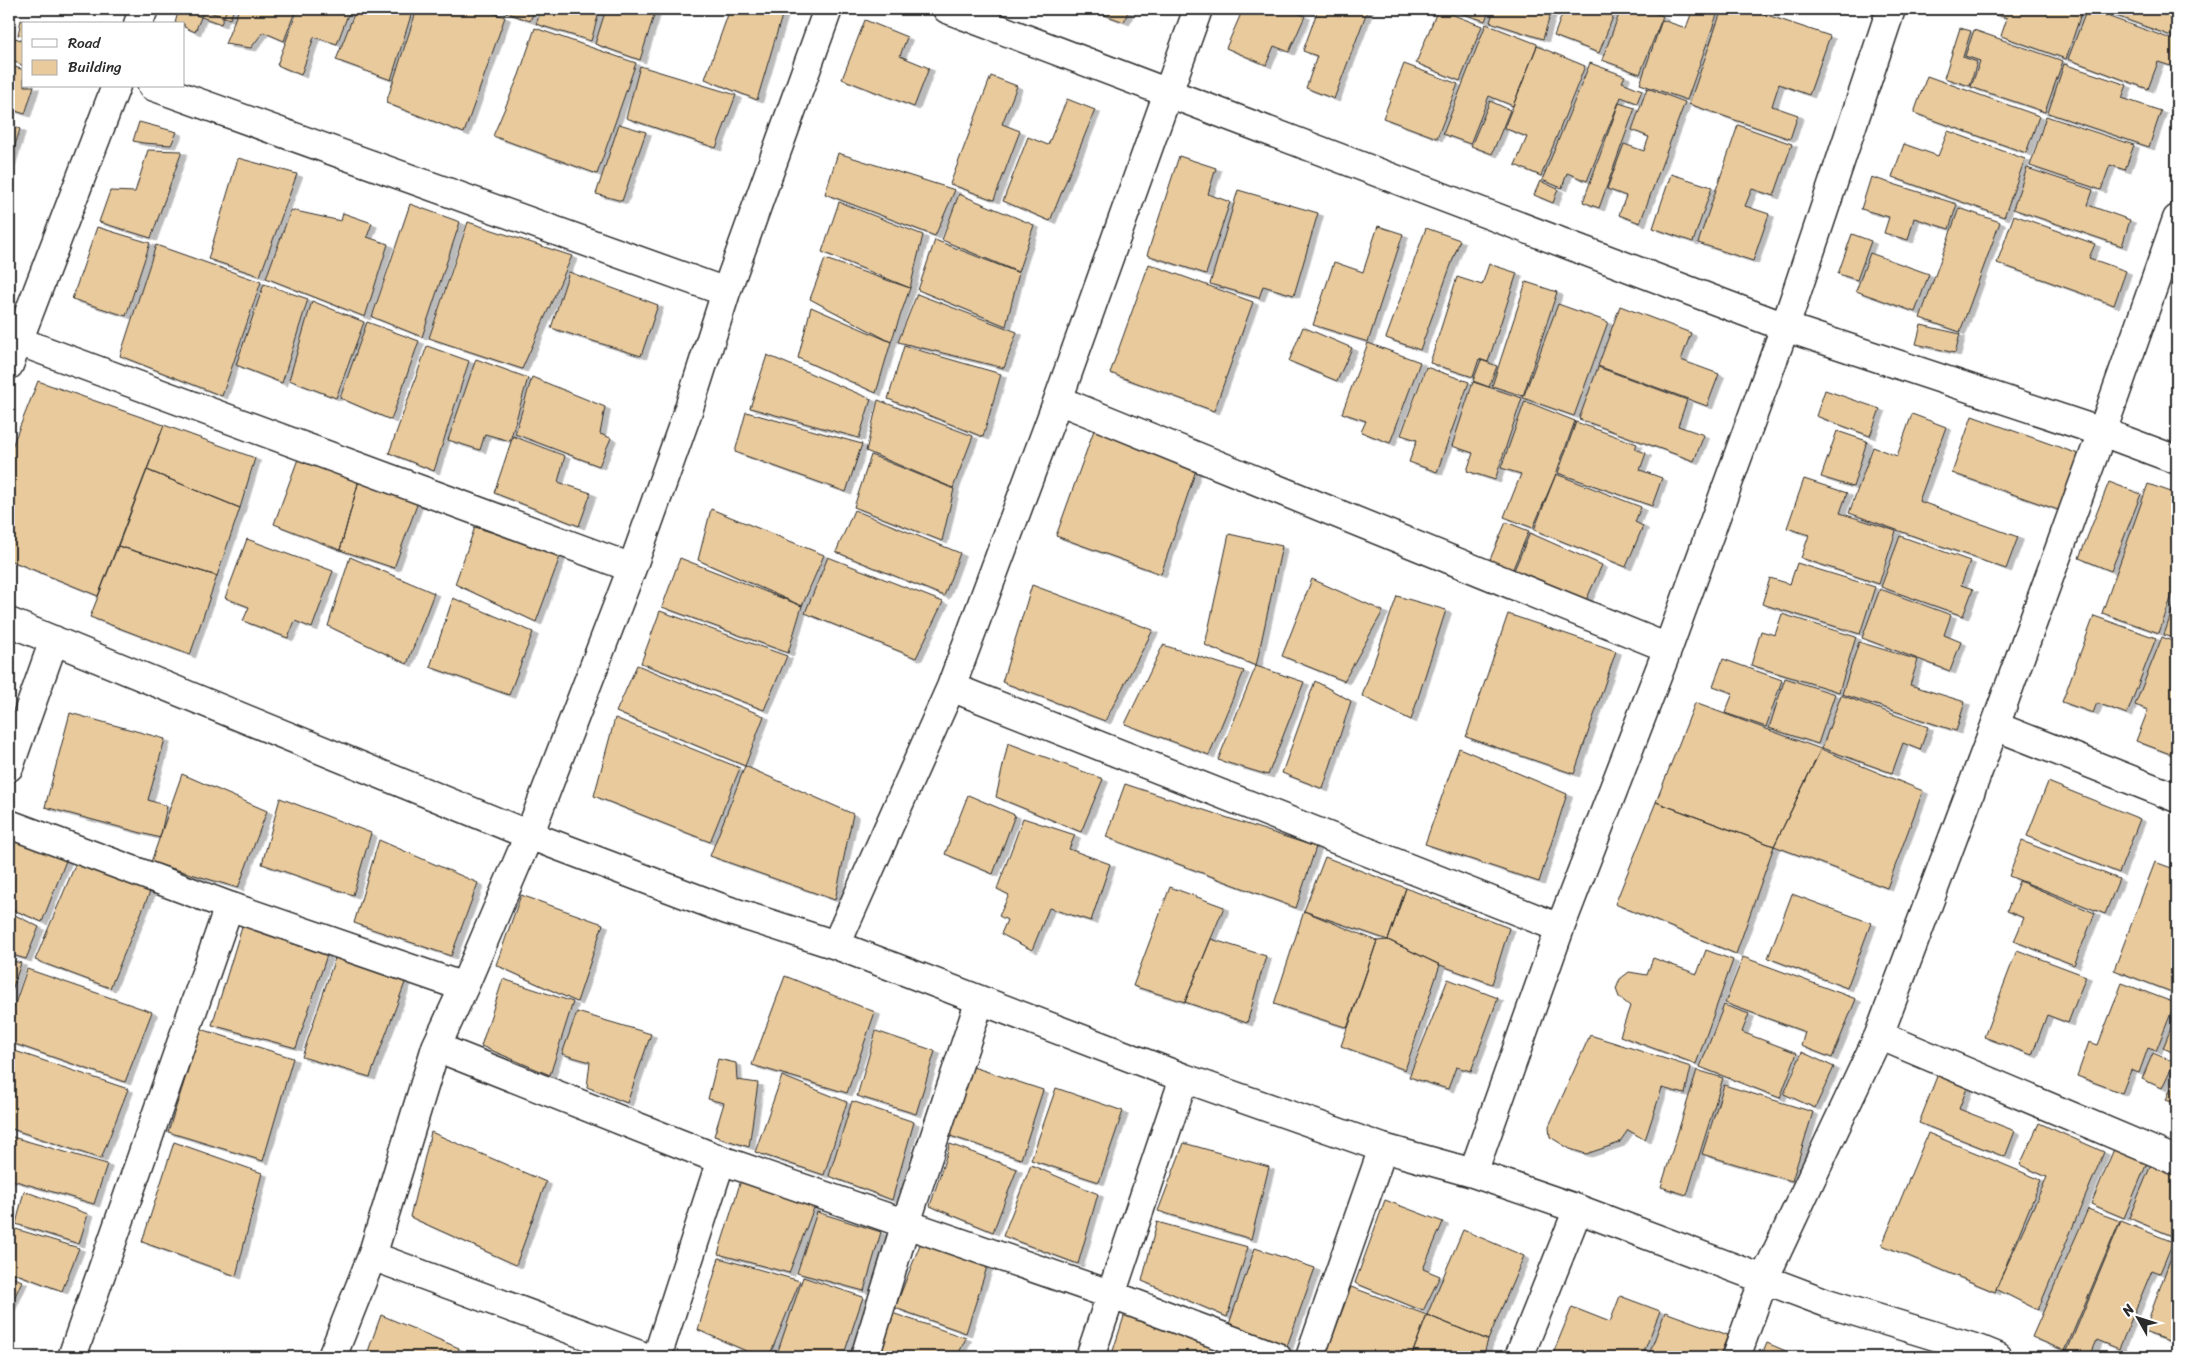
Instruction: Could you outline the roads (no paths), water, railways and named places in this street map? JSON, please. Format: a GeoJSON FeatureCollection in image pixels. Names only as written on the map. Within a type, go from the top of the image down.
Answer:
{"type":"FeatureCollection","features":[{"type":"Feature","properties":{"kind":"street"},"geometry":{"type":"LineString","coordinates":[[139,22],[144,9]]}},
{"type":"Feature","properties":{"kind":"street"},"geometry":{"type":"LineString","coordinates":[[332,1357],[372,1256],[436,1047],[464,987],[529,835],[632,568],[687,414],[726,292],[828,9]]}},
{"type":"Feature","properties":{"kind":"street"},"geometry":{"type":"LineString","coordinates":[[947,9],[1786,327],[2102,432],[2177,460]]}},
{"type":"Feature","properties":{"kind":"street"},"geometry":{"type":"LineString","coordinates":[[836,945],[951,687],[1058,400],[1198,9]]}},
{"type":"Feature","properties":{"kind":"street"},"geometry":{"type":"LineString","coordinates":[[1473,1173],[1560,928],[1668,648],[1786,327],[1891,9]]}},
{"type":"Feature","properties":{"kind":"street"},"geometry":{"type":"LineString","coordinates":[[115,88],[13,353],[632,568]]}},
{"type":"Feature","properties":{"kind":"street"},"geometry":{"type":"LineString","coordinates":[[158,88],[726,292]]}},
{"type":"Feature","properties":{"kind":"street"},"geometry":{"type":"LineString","coordinates":[[1736,1357],[1764,1279],[1879,1035],[1995,726],[2177,219]]}},
{"type":"Feature","properties":{"kind":"street"},"geometry":{"type":"LineString","coordinates":[[1058,400],[1668,648]]}},
{"type":"Feature","properties":{"kind":"street"},"geometry":{"type":"LineString","coordinates":[[9,622],[529,835],[727,910],[836,945],[1184,1078],[1383,1148],[1473,1173],[1578,1209],[1827,1303],[1986,1355]]}},
{"type":"Feature","properties":{"kind":"street"},"geometry":{"type":"LineString","coordinates":[[9,767],[54,640]]}},
{"type":"Feature","properties":{"kind":"street"},"geometry":{"type":"LineString","coordinates":[[951,687],[1560,928]]}},
{"type":"Feature","properties":{"kind":"street"},"geometry":{"type":"LineString","coordinates":[[1995,726],[2177,798]]}},
{"type":"Feature","properties":{"kind":"street"},"geometry":{"type":"LineString","coordinates":[[9,824],[229,906],[464,987]]}},
{"type":"Feature","properties":{"kind":"street"},"geometry":{"type":"LineString","coordinates":[[72,1357],[229,906]]}},
{"type":"Feature","properties":{"kind":"street"},"geometry":{"type":"LineString","coordinates":[[865,1357],[906,1223],[980,1000]]}},
{"type":"Feature","properties":{"kind":"street"},"geometry":{"type":"LineString","coordinates":[[1879,1035],[2177,1161]]}},
{"type":"Feature","properties":{"kind":"street"},"geometry":{"type":"LineString","coordinates":[[436,1047],[721,1160],[1112,1295],[1276,1357]]}},
{"type":"Feature","properties":{"kind":"street"},"geometry":{"type":"LineString","coordinates":[[1090,1357],[1184,1078]]}},
{"type":"Feature","properties":{"kind":"street"},"geometry":{"type":"LineString","coordinates":[[1310,1357],[1383,1148]]}},
{"type":"Feature","properties":{"kind":"street"},"geometry":{"type":"LineString","coordinates":[[657,1357],[721,1160]]}},
{"type":"Feature","properties":{"kind":"street"},"geometry":{"type":"LineString","coordinates":[[1519,1357],[1578,1209]]}},
{"type":"Feature","properties":{"kind":"street"},"geometry":{"type":"LineString","coordinates":[[372,1256],[645,1357]]}}]}
